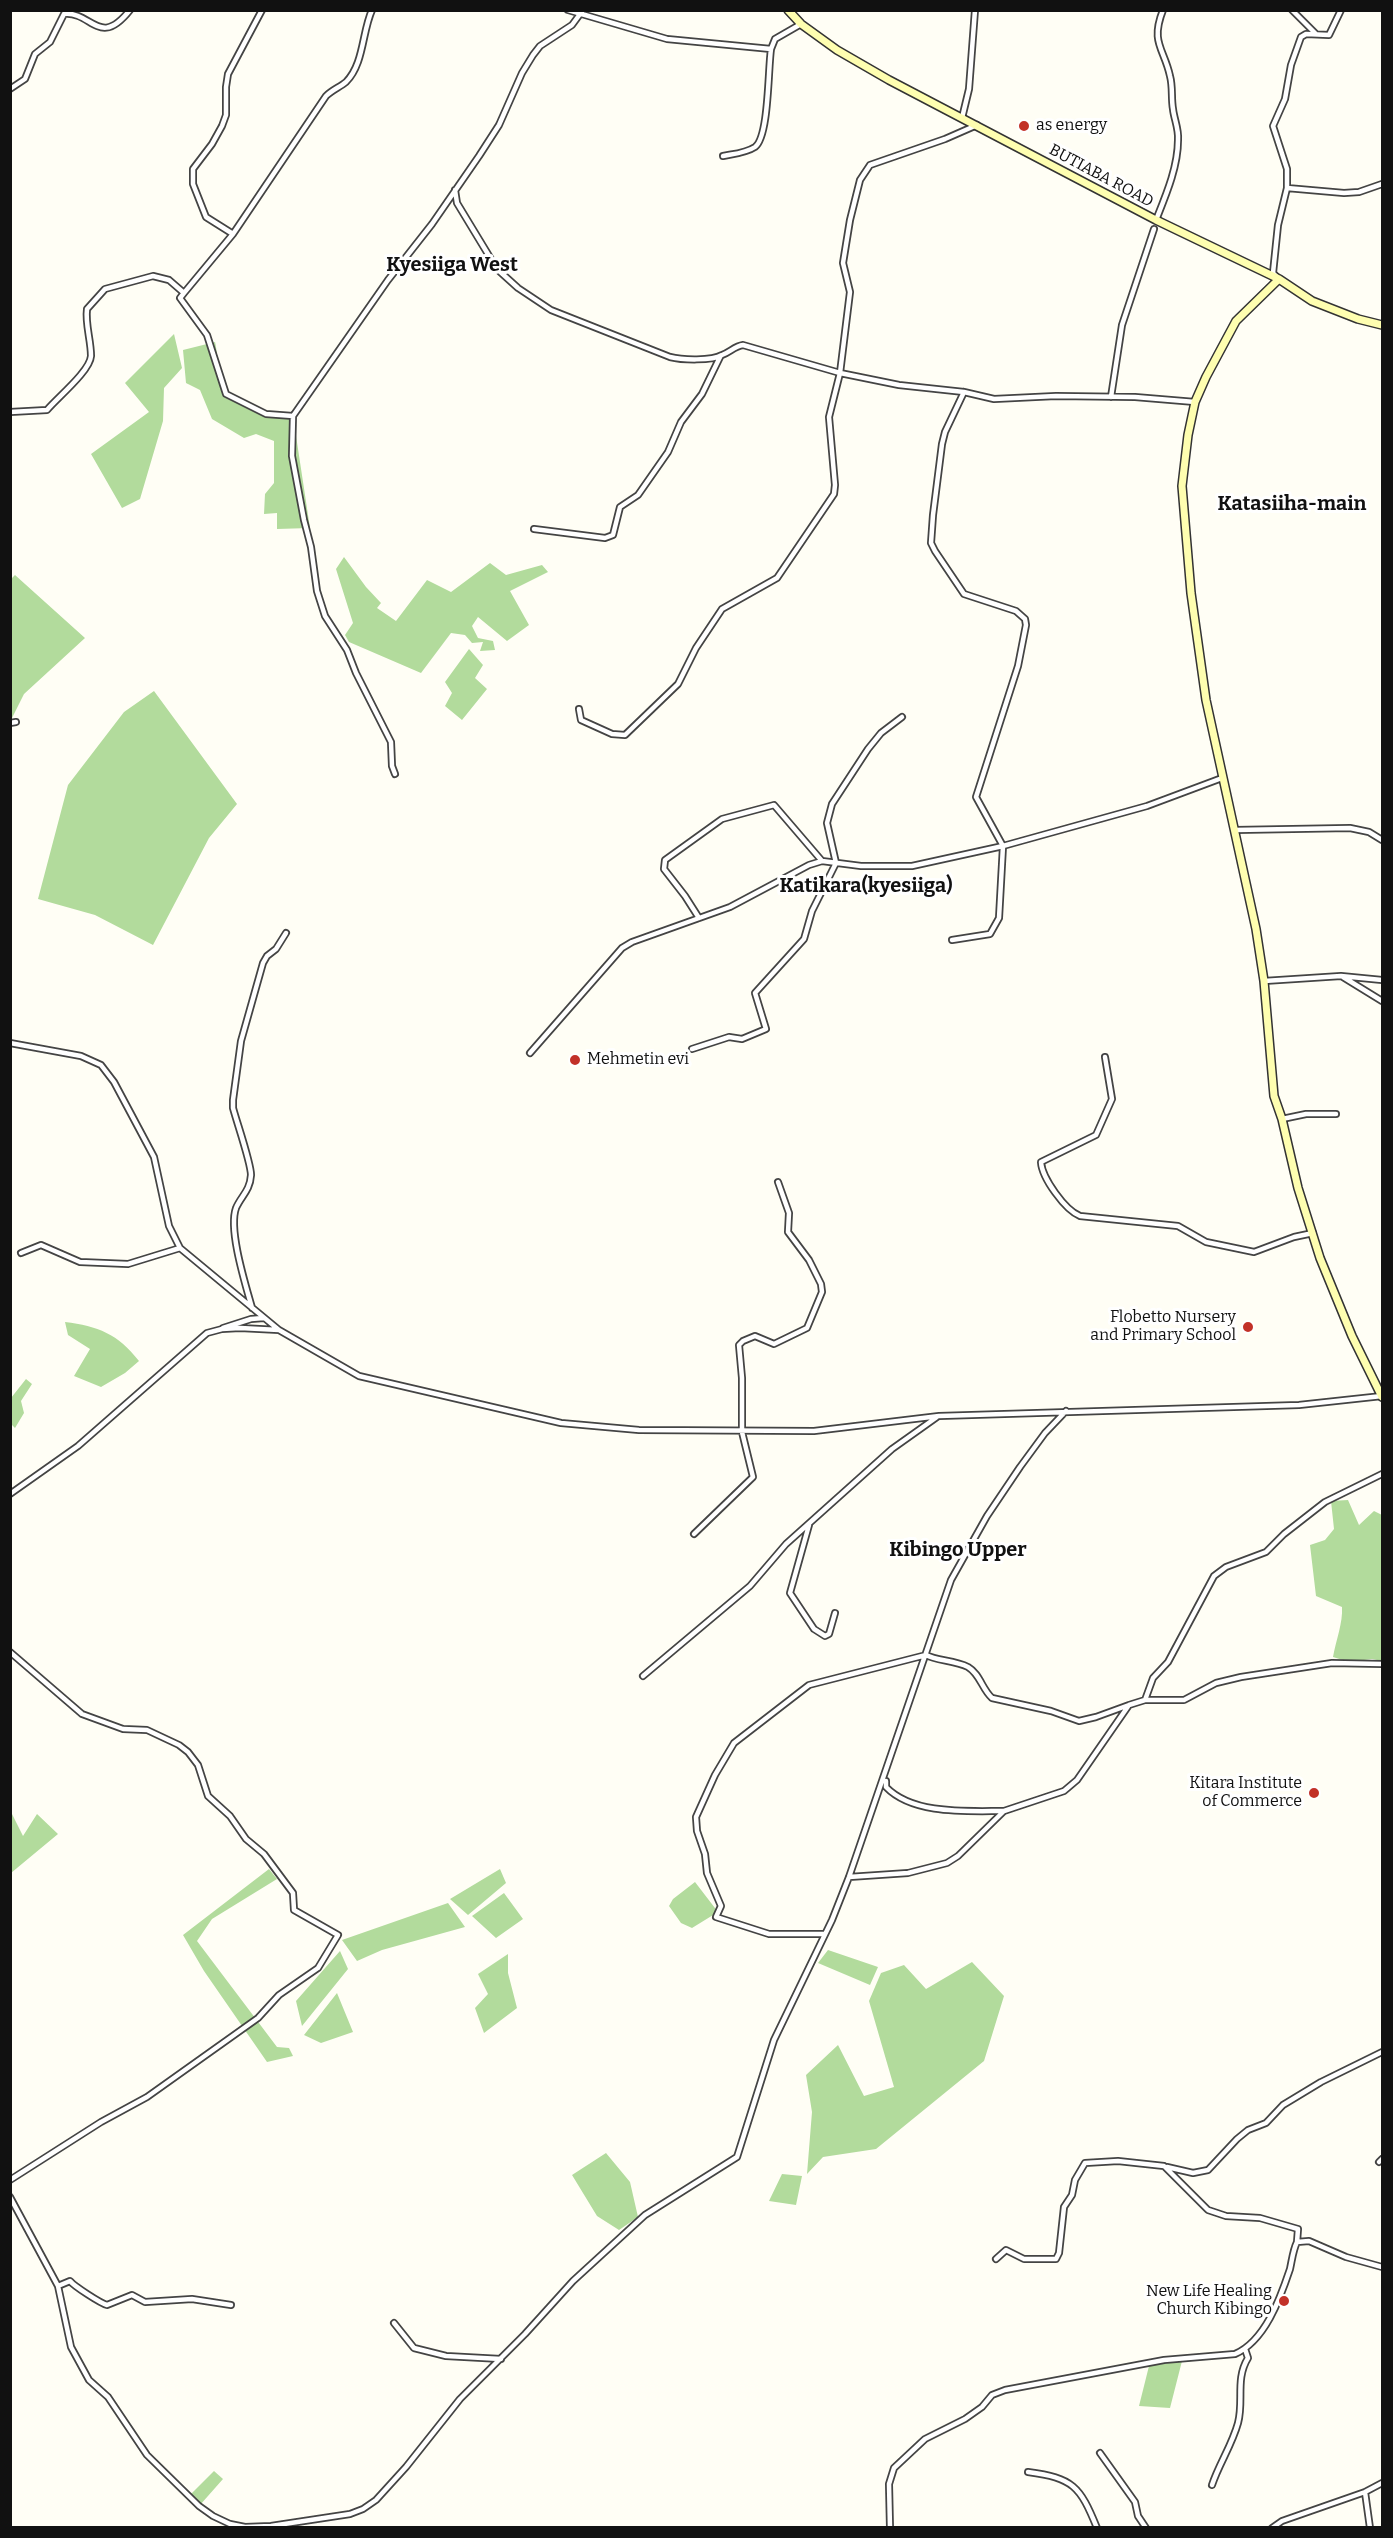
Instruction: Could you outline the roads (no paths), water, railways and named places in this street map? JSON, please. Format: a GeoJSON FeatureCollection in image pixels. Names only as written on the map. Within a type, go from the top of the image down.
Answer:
{"type":"FeatureCollection","features":[{"type":"Feature","properties":{"kind":"main road","name":"BUTIABA ROAD"},"geometry":{"type":"LineString","coordinates":[[788,10],[801,24],[862,65],[1156,220],[1279,279],[1312,301],[1358,319],[1383,325]]}},
{"type":"Feature","properties":{"kind":"main road"},"geometry":{"type":"LineString","coordinates":[[1279,279],[1236,321],[1195,402],[1188,435],[1182,486],[1191,593],[1206,700],[1245,873],[1264,981],[1274,1096],[1282,1119],[1298,1188],[1313,1233],[1352,1336],[1382,1397]]}},
{"type":"Feature","properties":{"kind":"street"},"geometry":{"type":"LineString","coordinates":[[10,89],[22,83],[32,60],[50,42],[64,14],[72,14],[93,26],[107,28],[119,22],[130,10]]}},
{"type":"Feature","properties":{"kind":"street"},"geometry":{"type":"LineString","coordinates":[[233,234],[206,218],[193,184],[193,169],[222,126],[226,115],[228,74],[262,10]]}},
{"type":"Feature","properties":{"kind":"street"},"geometry":{"type":"LineString","coordinates":[[293,416],[266,414],[226,394],[207,335],[180,298],[233,234],[326,96],[348,80],[361,52],[366,24],[372,10]]}},
{"type":"Feature","properties":{"kind":"street"},"geometry":{"type":"LineString","coordinates":[[568,10],[582,12],[667,39],[771,49]]}},
{"type":"Feature","properties":{"kind":"street"},"geometry":{"type":"LineString","coordinates":[[962,117],[969,89],[975,10]]}},
{"type":"Feature","properties":{"kind":"street"},"geometry":{"type":"LineString","coordinates":[[1156,220],[1167,193],[1179,138],[1172,107],[1171,78],[1158,44],[1158,22],[1163,10]]}},
{"type":"Feature","properties":{"kind":"street"},"geometry":{"type":"LineString","coordinates":[[1292,10],[1316,34]]}},
{"type":"Feature","properties":{"kind":"street"},"geometry":{"type":"LineString","coordinates":[[1279,279],[1273,273],[1278,225],[1287,188],[1287,170],[1273,126],[1287,92],[1297,43],[1306,34],[1329,35],[1341,10]]}},
{"type":"Feature","properties":{"kind":"street"},"geometry":{"type":"LineString","coordinates":[[395,774],[392,766],[391,742],[356,673],[348,650],[325,616],[317,591],[311,547],[292,456],[293,416],[499,125],[522,73],[533,55],[540,46],[572,25],[582,12]]}},
{"type":"Feature","properties":{"kind":"street"},"geometry":{"type":"LineString","coordinates":[[723,156],[753,148],[761,140],[767,109],[771,49],[775,39],[801,24]]}},
{"type":"Feature","properties":{"kind":"street"},"geometry":{"type":"LineString","coordinates":[[579,709],[581,720],[612,734],[625,735],[678,684],[696,648],[722,609],[770,583],[783,571],[834,494],[836,485],[829,417],[840,373],[850,292],[843,263],[850,220],[863,173],[870,165],[945,139],[977,124]]}},
{"type":"Feature","properties":{"kind":"street"},"geometry":{"type":"LineString","coordinates":[[1287,188],[1344,193],[1359,192],[1383,184]]}},
{"type":"Feature","properties":{"kind":"street"},"geometry":{"type":"LineString","coordinates":[[455,190],[457,203],[497,270],[540,304],[680,360],[720,357],[735,347],[743,345],[840,373],[899,384],[964,392],[994,399],[1056,396],[1195,402]]}},
{"type":"Feature","properties":{"kind":"street"},"geometry":{"type":"LineString","coordinates":[[1111,397],[1122,325],[1154,230]]}},
{"type":"Feature","properties":{"kind":"street"},"geometry":{"type":"LineString","coordinates":[[10,412],[47,410],[85,372],[91,354],[87,309],[105,289],[129,281],[158,276],[169,280],[184,293]]}},
{"type":"Feature","properties":{"kind":"street"},"geometry":{"type":"LineString","coordinates":[[534,529],[605,538],[613,535],[620,507],[638,495],[668,452],[681,422],[702,394],[720,357]]}},
{"type":"Feature","properties":{"kind":"street"},"geometry":{"type":"LineString","coordinates":[[951,940],[990,934],[999,918],[1003,846],[976,797],[1018,666],[1026,625],[1025,619],[1016,611],[964,594],[931,543],[942,444],[964,392]]}},
{"type":"Feature","properties":{"kind":"street"},"geometry":{"type":"LineString","coordinates":[[692,1048],[729,1036],[742,1039],[764,1031],[766,1026],[755,993],[802,943],[812,911],[836,863],[827,823],[832,804],[868,748],[902,717]]}},
{"type":"Feature","properties":{"kind":"street"},"geometry":{"type":"LineString","coordinates":[[530,1053],[622,948],[632,942],[730,907],[809,865],[822,861],[861,866],[912,866],[1003,846],[1147,806],[1222,778]]}},
{"type":"Feature","properties":{"kind":"street"},"geometry":{"type":"LineString","coordinates":[[699,918],[664,869],[663,864],[665,860],[722,819],[774,805],[822,861]]}},
{"type":"Feature","properties":{"kind":"street"},"geometry":{"type":"LineString","coordinates":[[1235,830],[1350,828],[1369,832],[1383,840]]}},
{"type":"Feature","properties":{"kind":"street"},"geometry":{"type":"LineString","coordinates":[[252,1308],[237,1254],[234,1219],[236,1208],[246,1194],[251,1174],[235,1118],[233,1100],[238,1080],[239,1049],[263,963],[286,933]]}},
{"type":"Feature","properties":{"kind":"street"},"geometry":{"type":"LineString","coordinates":[[1264,981],[1341,976],[1383,980]]}},
{"type":"Feature","properties":{"kind":"street"},"geometry":{"type":"LineString","coordinates":[[1341,976],[1383,1001]]}},
{"type":"Feature","properties":{"kind":"street"},"geometry":{"type":"LineString","coordinates":[[10,1043],[81,1056],[101,1065],[114,1083],[154,1157],[169,1226],[180,1248],[279,1330],[359,1376],[561,1423],[639,1430],[814,1431],[939,1416],[1299,1405],[1382,1397]]}},
{"type":"Feature","properties":{"kind":"street"},"geometry":{"type":"LineString","coordinates":[[1105,1057],[1112,1099],[1096,1135],[1041,1162],[1043,1172],[1069,1210],[1080,1216],[1178,1226],[1206,1242],[1252,1251],[1313,1233]]}},
{"type":"Feature","properties":{"kind":"street"},"geometry":{"type":"LineString","coordinates":[[1282,1119],[1306,1114],[1336,1114]]}},
{"type":"Feature","properties":{"kind":"street"},"geometry":{"type":"LineString","coordinates":[[694,1534],[753,1477],[742,1432],[742,1378],[739,1346],[743,1341],[755,1336],[774,1344],[804,1330],[809,1324],[822,1292],[821,1284],[809,1260],[788,1232],[789,1213],[778,1182]]}},
{"type":"Feature","properties":{"kind":"street"},"geometry":{"type":"LineString","coordinates":[[21,1253],[41,1245],[77,1261],[128,1263],[180,1248]]}},
{"type":"Feature","properties":{"kind":"street"},"geometry":{"type":"LineString","coordinates":[[10,1494],[78,1446],[207,1334],[229,1324],[264,1318]]}},
{"type":"Feature","properties":{"kind":"street"},"geometry":{"type":"LineString","coordinates":[[222,1329],[279,1330]]}},
{"type":"Feature","properties":{"kind":"street"},"geometry":{"type":"LineString","coordinates":[[10,2197],[58,2286],[71,2347],[89,2380],[108,2397],[147,2455],[177,2486],[213,2516],[230,2524],[244,2527],[271,2526],[350,2514],[363,2509],[388,2487],[460,2399],[501,2359],[573,2281],[645,2215],[737,2157],[774,2040],[825,1934],[849,1877],[886,1775],[948,1587],[987,1516],[1026,1458],[1066,1411]]}},
{"type":"Feature","properties":{"kind":"street"},"geometry":{"type":"LineString","coordinates":[[643,1676],[758,1579],[786,1544],[899,1443],[939,1416]]}},
{"type":"Feature","properties":{"kind":"street"},"geometry":{"type":"LineString","coordinates":[[1145,1700],[1153,1678],[1168,1662],[1214,1576],[1226,1567],[1266,1552],[1284,1534],[1325,1502],[1383,1474]]}},
{"type":"Feature","properties":{"kind":"street"},"geometry":{"type":"LineString","coordinates":[[810,1522],[790,1593],[814,1629],[825,1636],[829,1634],[835,1614]]}},
{"type":"Feature","properties":{"kind":"street"},"geometry":{"type":"LineString","coordinates":[[10,1652],[82,1714],[123,1729],[147,1730],[183,1747],[195,1760],[208,1796],[230,1816],[242,1835],[264,1854],[288,1885],[294,1896],[294,1910],[338,1935],[318,1968],[279,1995],[258,2018],[147,2097],[101,2122],[10,2180]]}},
{"type":"Feature","properties":{"kind":"street"},"geometry":{"type":"LineString","coordinates":[[825,1934],[764,1934],[716,1917],[722,1906],[706,1873],[705,1854],[697,1832],[697,1812],[734,1743],[805,1687],[835,1677],[926,1655],[933,1659],[945,1659],[967,1667],[976,1674],[992,1698],[1051,1711],[1070,1719],[1084,1720],[1145,1700],[1184,1700],[1216,1683],[1241,1677],[1332,1664],[1383,1664]]}},
{"type":"Feature","properties":{"kind":"street"},"geometry":{"type":"LineString","coordinates":[[886,1775],[886,1786],[890,1792],[912,1804],[1004,1811],[1050,1798],[1070,1787],[1129,1705]]}},
{"type":"Feature","properties":{"kind":"street"},"geometry":{"type":"LineString","coordinates":[[849,1877],[908,1873],[946,1863],[958,1856],[1004,1811]]}},
{"type":"Feature","properties":{"kind":"street"},"geometry":{"type":"LineString","coordinates":[[996,2259],[1006,2250],[1024,2259],[1056,2259],[1059,2253],[1064,2207],[1072,2195],[1075,2180],[1085,2163],[1118,2161],[1164,2166],[1192,2173],[1208,2170],[1237,2139],[1248,2130],[1266,2123],[1283,2105],[1321,2082],[1383,2052]]}},
{"type":"Feature","properties":{"kind":"street"},"geometry":{"type":"LineString","coordinates":[[1164,2166],[1208,2210],[1226,2216],[1260,2218],[1298,2229],[1309,2241],[1346,2257],[1383,2267]]}},
{"type":"Feature","properties":{"kind":"street"},"geometry":{"type":"LineString","coordinates":[[890,2528],[889,2484],[894,2468],[925,2439],[965,2419],[982,2407],[992,2396],[1005,2390],[1164,2360],[1235,2354],[1245,2349],[1254,2342],[1277,2304],[1297,2242],[1298,2229]]}},
{"type":"Feature","properties":{"kind":"street"},"geometry":{"type":"LineString","coordinates":[[1297,2242],[1309,2241]]}},
{"type":"Feature","properties":{"kind":"street"},"geometry":{"type":"LineString","coordinates":[[58,2286],[70,2281],[74,2286],[107,2305],[132,2295],[145,2302],[192,2299],[231,2305]]}},
{"type":"Feature","properties":{"kind":"street"},"geometry":{"type":"LineString","coordinates":[[394,2323],[414,2348],[446,2356],[501,2359]]}},
{"type":"Feature","properties":{"kind":"street"},"geometry":{"type":"LineString","coordinates":[[1212,2485],[1238,2421],[1241,2406],[1240,2376],[1248,2358],[1245,2349]]}},
{"type":"Feature","properties":{"kind":"street"},"geometry":{"type":"LineString","coordinates":[[1100,2452],[1135,2502],[1138,2516],[1146,2528]]}},
{"type":"Feature","properties":{"kind":"street"},"geometry":{"type":"LineString","coordinates":[[1028,2472],[1060,2477],[1071,2485],[1084,2497],[1097,2528]]}},
{"type":"Feature","properties":{"kind":"street"},"geometry":{"type":"LineString","coordinates":[[1272,2528],[1282,2522],[1365,2492],[1383,2483]]}},
{"type":"Feature","properties":{"kind":"street"},"geometry":{"type":"LineString","coordinates":[[1365,2492],[1370,2528]]}},
{"type":"Feature","properties":{"kind":"place","name":"as energy"},"geometry":{"type":"Point","coordinates":[1024,126]}},
{"type":"Feature","properties":{"kind":"place","name":"Mehmetin evi"},"geometry":{"type":"Point","coordinates":[575,1060]}},
{"type":"Feature","properties":{"kind":"place","name":"Flobetto Nursery and Primary School"},"geometry":{"type":"Point","coordinates":[1248,1327]}},
{"type":"Feature","properties":{"kind":"place","name":"Kitara Institute of Commerce"},"geometry":{"type":"Point","coordinates":[1314,1793]}},
{"type":"Feature","properties":{"kind":"place","name":"New Life Healing Church Kibingo"},"geometry":{"type":"Point","coordinates":[1284,2301]}},
{"type":"Feature","properties":{"kind":"district","name":"Kyesiiga West"},"geometry":{"type":"Point","coordinates":[452,265]}},
{"type":"Feature","properties":{"kind":"district","name":"Katasiiha-main"},"geometry":{"type":"Point","coordinates":[1292,504]}},
{"type":"Feature","properties":{"kind":"district","name":"Katikara(kyesiiga)"},"geometry":{"type":"Point","coordinates":[866,886]}},
{"type":"Feature","properties":{"kind":"district","name":"Kibingo Upper"},"geometry":{"type":"Point","coordinates":[958,1550]}}]}
